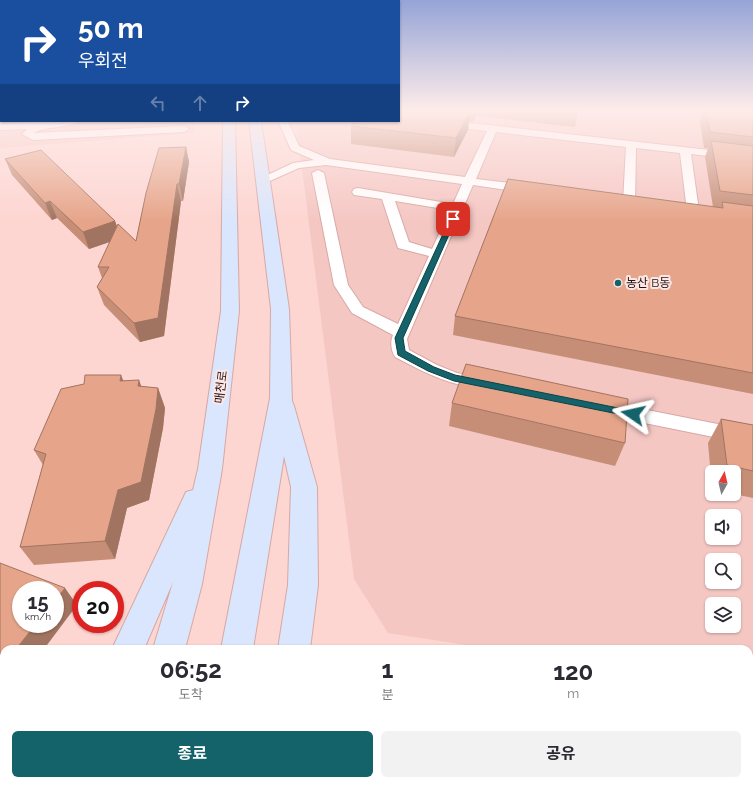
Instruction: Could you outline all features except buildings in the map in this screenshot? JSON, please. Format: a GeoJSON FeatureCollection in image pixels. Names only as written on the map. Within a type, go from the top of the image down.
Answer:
{"type":"FeatureCollection","features":[{"type":"Feature","properties":{"kind":"main road","name":"매천로"},"geometry":{"type":"LineString","coordinates":[[170,645],[188,584],[210,469],[230,311],[228,148]]}},
{"type":"Feature","properties":{"kind":"main road"},"geometry":{"type":"LineString","coordinates":[[238,645],[281,398],[280,309],[259,148]]}},
{"type":"Feature","properties":{"kind":"main road"},"geometry":{"type":"LineString","coordinates":[[281,398],[304,486],[303,585],[295,645]]}},
{"type":"Feature","properties":{"kind":"main road"},"geometry":{"type":"LineString","coordinates":[[130,645],[160,575],[210,469]]}},
{"type":"Feature","properties":{"kind":"lane"},"geometry":{"type":"LineString","coordinates":[[295,148],[328,162]]}},
{"type":"Feature","properties":{"kind":"lane"},"geometry":{"type":"LineString","coordinates":[[484,148],[399,338],[401,353],[431,369],[454,378],[500,387]]}},
{"type":"Feature","properties":{"kind":"lane"},"geometry":{"type":"LineString","coordinates":[[631,148],[625,202],[643,204]]}},
{"type":"Feature","properties":{"kind":"lane"},"geometry":{"type":"LineString","coordinates":[[664,148],[753,158]]}},
{"type":"Feature","properties":{"kind":"lane"},"geometry":{"type":"LineString","coordinates":[[685,150],[693,211]]}},
{"type":"Feature","properties":{"kind":"lane"},"geometry":{"type":"LineString","coordinates":[[263,181],[297,165],[328,162],[543,191]]}},
{"type":"Feature","properties":{"kind":"lane"},"geometry":{"type":"LineString","coordinates":[[318,173],[341,285],[357,310],[402,334]]}},
{"type":"Feature","properties":{"kind":"lane"},"geometry":{"type":"LineString","coordinates":[[358,192],[458,208]]}},
{"type":"Feature","properties":{"kind":"lane"},"geometry":{"type":"LineString","coordinates":[[387,197],[403,245],[437,254]]}},
{"type":"Feature","properties":{"kind":"lane"},"geometry":{"type":"LineString","coordinates":[[679,209],[708,213]]}},
{"type":"Feature","properties":{"kind":"lane"},"geometry":{"type":"LineString","coordinates":[[584,404],[753,438]]}},
{"type":"Feature","properties":{"kind":"shaded area"},"geometry":{"type":"Polygon","coordinates":[[[299,148],[753,148],[753,645],[466,645],[388,633],[354,579],[299,148]]]}},
{"type":"Feature","properties":{"kind":"place","name":"농산 B동"},"geometry":{"type":"Point","coordinates":[618,283]}},
{"type":"Feature","properties":{"kind":"route"},"geometry":{"type":"LineString","coordinates":[[453,219],[399,338],[401,353],[431,369],[454,378],[633,414]]}}]}
